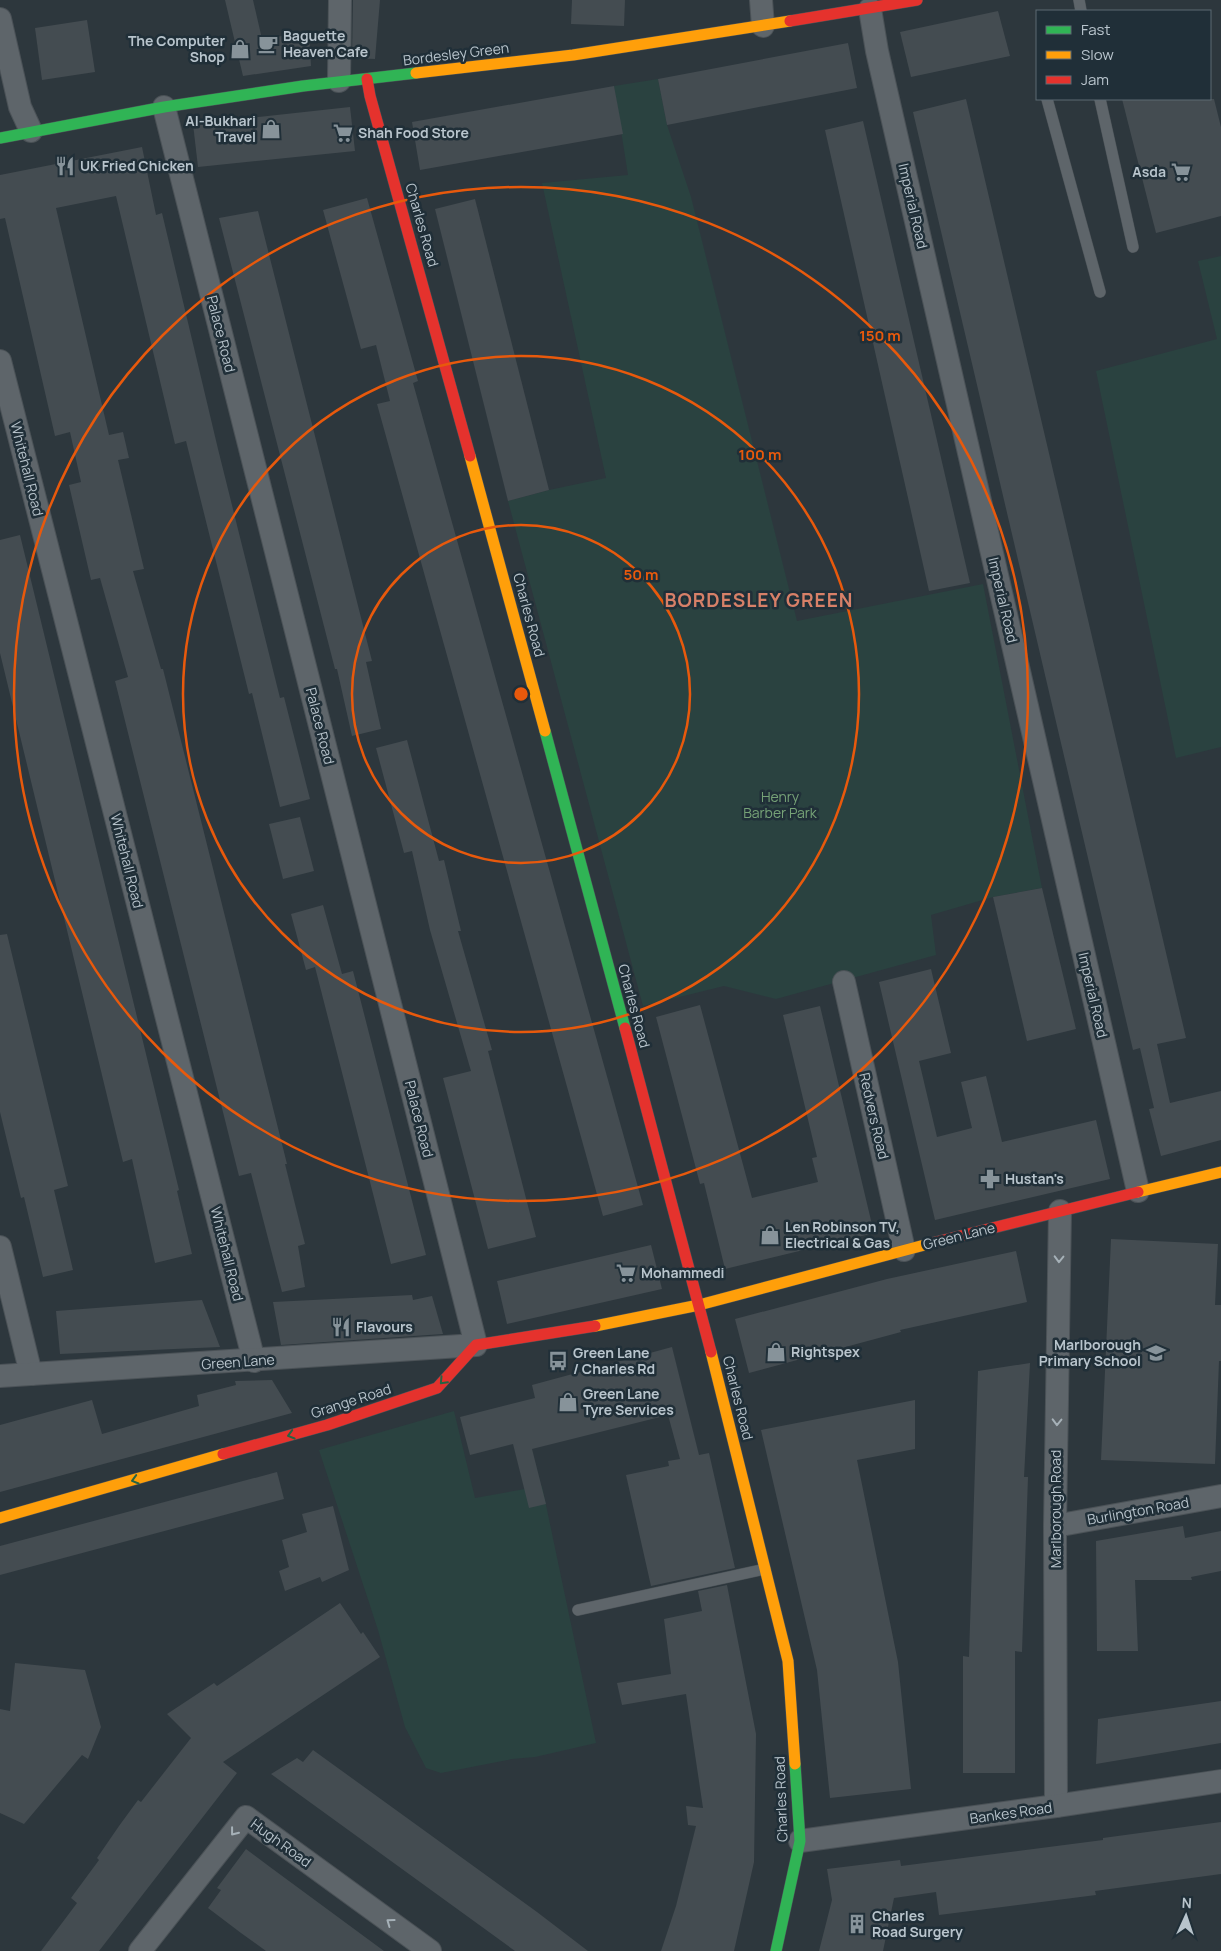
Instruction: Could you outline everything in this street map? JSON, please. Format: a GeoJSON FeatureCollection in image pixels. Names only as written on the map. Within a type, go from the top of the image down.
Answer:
{"type":"FeatureCollection","features":[{"type":"Feature","properties":{"kind":"street"},"geometry":{"type":"LineString","coordinates":[[339,81],[340,0]]}},
{"type":"Feature","properties":{"kind":"street"},"geometry":{"type":"LineString","coordinates":[[761,0],[763,26]]}},
{"type":"Feature","properties":{"kind":"street","name":"Bordesley Green"},"geometry":{"type":"LineString","coordinates":[[0,138],[164,107],[339,81],[573,55],[763,26],[862,7],[917,0]]}},
{"type":"Feature","properties":{"kind":"street","name":"Imperial Road"},"geometry":{"type":"LineString","coordinates":[[862,7],[877,51],[1138,1191]]}},
{"type":"Feature","properties":{"kind":"street"},"geometry":{"type":"LineString","coordinates":[[0,19],[20,107],[31,131]]}},
{"type":"Feature","properties":{"kind":"street","name":"Charles Road"},"geometry":{"type":"LineString","coordinates":[[367,79],[699,1305],[788,1661],[800,1841],[776,1951]]}},
{"type":"Feature","properties":{"kind":"street","name":"Palace Road"},"geometry":{"type":"LineString","coordinates":[[164,107],[476,1346]]}},
{"type":"Feature","properties":{"kind":"street","name":"Whitehall Road"},"geometry":{"type":"LineString","coordinates":[[0,361],[254,1361]]}},
{"type":"Feature","properties":{"kind":"street","name":"Redvers Road"},"geometry":{"type":"LineString","coordinates":[[844,982],[904,1250]]}},
{"type":"Feature","properties":{"kind":"street","name":"Green Lane"},"geometry":{"type":"LineString","coordinates":[[699,1305],[904,1250],[1221,1172]]}},
{"type":"Feature","properties":{"kind":"street","name":"Marlborough Road"},"geometry":{"type":"LineString","coordinates":[[1056,1806],[1055,1526],[1060,1211]]}},
{"type":"Feature","properties":{"kind":"street"},"geometry":{"type":"LineString","coordinates":[[0,1247],[31,1374]]}},
{"type":"Feature","properties":{"kind":"street"},"geometry":{"type":"LineString","coordinates":[[476,1346],[574,1330],[699,1305]]}},
{"type":"Feature","properties":{"kind":"street","name":"Green Lane"},"geometry":{"type":"LineString","coordinates":[[0,1376],[476,1346]]}},
{"type":"Feature","properties":{"kind":"street","name":"Grange Road"},"geometry":{"type":"LineString","coordinates":[[0,1518],[327,1425],[437,1388],[476,1346]]}},
{"type":"Feature","properties":{"kind":"street","name":"Burlington Road"},"geometry":{"type":"LineString","coordinates":[[1055,1526],[1221,1496]]}},
{"type":"Feature","properties":{"kind":"street","name":"Bankes Road"},"geometry":{"type":"LineString","coordinates":[[800,1841],[1221,1781]]}},
{"type":"Feature","properties":{"kind":"street","name":"Hugh Road"},"geometry":{"type":"LineString","coordinates":[[140,1951],[246,1817],[430,1951]]}},
{"type":"Feature","properties":{"kind":"lane"},"geometry":{"type":"LineString","coordinates":[[1047,100],[1100,292]]}},
{"type":"Feature","properties":{"kind":"lane"},"geometry":{"type":"LineString","coordinates":[[1100,100],[1133,247]]}},
{"type":"Feature","properties":{"kind":"lane"},"geometry":{"type":"LineString","coordinates":[[578,1610],[765,1569]]}},
{"type":"Feature","properties":{"kind":"green space","name":"Henry Barber Park"},"geometry":{"type":"Polygon","coordinates":[[[658,79],[667,125],[691,197],[797,621],[983,584],[1042,888],[993,897],[931,915],[936,955],[776,999],[724,986],[643,1006],[508,501],[606,478],[542,183],[628,175],[614,86],[658,79]]]}},
{"type":"Feature","properties":{"kind":"green space"},"geometry":{"type":"Polygon","coordinates":[[[1221,256],[1221,747],[1176,758],[1096,371],[1217,339],[1198,261],[1221,256]]]}},
{"type":"Feature","properties":{"kind":"green space"},"geometry":{"type":"Polygon","coordinates":[[[454,1411],[475,1498],[542,1486],[596,1743],[535,1757],[512,1759],[441,1773],[426,1768],[405,1727],[378,1630],[319,1450],[454,1411]]]}},
{"type":"Feature","properties":{"kind":"building"},"geometry":{"type":"Polygon","coordinates":[[[225,0],[253,0],[262,39],[309,32],[311,66],[243,76],[225,0]]]}},
{"type":"Feature","properties":{"kind":"building"},"geometry":{"type":"Polygon","coordinates":[[[353,0],[380,0],[375,59],[352,58],[353,0]]]}},
{"type":"Feature","properties":{"kind":"building"},"geometry":{"type":"Polygon","coordinates":[[[572,0],[625,0],[624,26],[571,24],[572,0]]]}},
{"type":"Feature","properties":{"kind":"building"},"geometry":{"type":"Polygon","coordinates":[[[998,11],[1010,56],[911,77],[900,32],[998,11]]]}},
{"type":"Feature","properties":{"kind":"building"},"geometry":{"type":"Polygon","coordinates":[[[87,20],[95,72],[42,80],[35,28],[87,20]]]}},
{"type":"Feature","properties":{"kind":"building"},"geometry":{"type":"Polygon","coordinates":[[[848,43],[857,88],[667,125],[658,79],[848,43]]]}},
{"type":"Feature","properties":{"kind":"building"},"geometry":{"type":"Polygon","coordinates":[[[614,86],[623,134],[420,170],[412,122],[614,86]]]}},
{"type":"Feature","properties":{"kind":"building"},"geometry":{"type":"Polygon","coordinates":[[[966,99],[1186,1038],[1157,1044],[1170,1103],[1221,1091],[1221,1140],[1161,1156],[1149,1109],[1154,1108],[1140,1048],[1133,1050],[913,112],[966,99]]]}},
{"type":"Feature","properties":{"kind":"building","name":"Asda"},"geometry":{"type":"Polygon","coordinates":[[[1214,99],[1221,127],[1221,216],[1156,233],[1122,100],[1214,99]]]}},
{"type":"Feature","properties":{"kind":"building"},"geometry":{"type":"Polygon","coordinates":[[[350,107],[355,151],[198,167],[193,124],[350,107]]]}},
{"type":"Feature","properties":{"kind":"building"},"geometry":{"type":"Polygon","coordinates":[[[863,121],[970,583],[929,591],[825,130],[863,121]]]}},
{"type":"Feature","properties":{"kind":"building"},"geometry":{"type":"Polygon","coordinates":[[[142,147],[156,215],[162,213],[280,698],[284,697],[310,799],[280,807],[252,693],[249,694],[186,441],[175,444],[116,196],[56,208],[109,435],[123,432],[129,458],[118,460],[144,569],[133,571],[161,669],[163,669],[287,1164],[285,1164],[305,1244],[298,1246],[305,1287],[282,1292],[251,1173],[239,1176],[115,681],[128,677],[100,578],[91,580],[69,485],[81,482],[70,432],[55,436],[5,218],[0,219],[0,175],[142,147]]]}},
{"type":"Feature","properties":{"kind":"building"},"geometry":{"type":"Polygon","coordinates":[[[367,198],[418,381],[413,383],[643,1205],[603,1216],[377,404],[390,401],[376,345],[361,349],[323,210],[367,198]]]}},
{"type":"Feature","properties":{"kind":"building"},"geometry":{"type":"Polygon","coordinates":[[[475,199],[549,490],[508,501],[435,209],[475,199]]]}},
{"type":"Feature","properties":{"kind":"building"},"geometry":{"type":"Polygon","coordinates":[[[258,211],[372,661],[366,662],[381,729],[352,736],[337,669],[335,669],[219,218],[258,211]]]}},
{"type":"Feature","properties":{"kind":"building"},"geometry":{"type":"Polygon","coordinates":[[[20,535],[179,1190],[177,1191],[192,1254],[155,1263],[132,1159],[123,1162],[0,653],[0,540],[20,535]]]}},
{"type":"Feature","properties":{"kind":"building"},"geometry":{"type":"Polygon","coordinates":[[[407,740],[439,861],[444,860],[461,931],[458,931],[492,1050],[488,1051],[536,1237],[488,1249],[443,1078],[471,1071],[430,930],[412,851],[404,853],[376,748],[407,740]]]}},
{"type":"Feature","properties":{"kind":"building"},"geometry":{"type":"Polygon","coordinates":[[[300,817],[314,871],[283,879],[269,824],[300,817]]]}},
{"type":"Feature","properties":{"kind":"building"},"geometry":{"type":"Polygon","coordinates":[[[1042,888],[1076,1029],[1027,1041],[993,897],[1042,888]]]}},
{"type":"Feature","properties":{"kind":"building"},"geometry":{"type":"Polygon","coordinates":[[[323,905],[342,974],[353,971],[426,1255],[391,1264],[315,967],[306,970],[291,914],[323,905]]]}},
{"type":"Feature","properties":{"kind":"building"},"geometry":{"type":"Polygon","coordinates":[[[7,934],[68,1186],[54,1190],[73,1270],[43,1277],[24,1197],[21,1198],[0,1112],[0,935],[7,934]]]}},
{"type":"Feature","properties":{"kind":"building"},"geometry":{"type":"Polygon","coordinates":[[[931,969],[951,1053],[919,1061],[937,1137],[972,1128],[961,1082],[986,1076],[1002,1142],[1096,1120],[1110,1179],[935,1220],[879,982],[931,969]]]}},
{"type":"Feature","properties":{"kind":"building"},"geometry":{"type":"Polygon","coordinates":[[[700,1005],[752,1198],[818,1182],[812,1158],[817,1157],[783,1015],[820,1006],[874,1233],[725,1269],[704,1183],[700,1184],[656,1017],[700,1005]]]}},
{"type":"Feature","properties":{"kind":"building","name":"Marlborough Primary School"},"geometry":{"type":"Polygon","coordinates":[[[1111,1239],[1218,1244],[1215,1305],[1221,1305],[1221,1361],[1219,1361],[1215,1464],[1101,1460],[1111,1239]]]}},
{"type":"Feature","properties":{"kind":"building"},"geometry":{"type":"Polygon","coordinates":[[[651,1245],[662,1289],[507,1324],[497,1281],[651,1245]]]}},
{"type":"Feature","properties":{"kind":"building"},"geometry":{"type":"Polygon","coordinates":[[[1016,1251],[1027,1302],[900,1330],[901,1332],[749,1373],[735,1319],[887,1279],[1016,1251]]]}},
{"type":"Feature","properties":{"kind":"building"},"geometry":{"type":"Polygon","coordinates":[[[412,1295],[413,1300],[432,1296],[443,1334],[281,1345],[273,1302],[412,1295]]]}},
{"type":"Feature","properties":{"kind":"building"},"geometry":{"type":"Polygon","coordinates":[[[202,1300],[220,1347],[60,1354],[56,1311],[202,1300]]]}},
{"type":"Feature","properties":{"kind":"building"},"geometry":{"type":"Polygon","coordinates":[[[672,1347],[699,1455],[709,1453],[735,1568],[651,1586],[626,1475],[669,1466],[668,1461],[680,1459],[668,1415],[532,1449],[546,1504],[529,1508],[513,1444],[470,1455],[460,1417],[535,1398],[532,1385],[672,1347]]]}},
{"type":"Feature","properties":{"kind":"building"},"geometry":{"type":"Polygon","coordinates":[[[1030,1363],[1024,1477],[1028,1477],[1022,1652],[1015,1651],[1015,1773],[963,1773],[963,1656],[969,1657],[978,1371],[1030,1363]]]}},
{"type":"Feature","properties":{"kind":"building"},"geometry":{"type":"Polygon","coordinates":[[[272,1380],[292,1413],[0,1492],[0,1425],[92,1400],[102,1434],[199,1406],[197,1395],[236,1385],[235,1381],[272,1380]]]}},
{"type":"Feature","properties":{"kind":"building"},"geometry":{"type":"Polygon","coordinates":[[[915,1400],[915,1449],[857,1460],[898,1662],[911,1789],[830,1798],[817,1670],[761,1430],[915,1400]]]}},
{"type":"Feature","properties":{"kind":"building"},"geometry":{"type":"Polygon","coordinates":[[[277,1472],[284,1499],[0,1575],[0,1546],[277,1472]]]}},
{"type":"Feature","properties":{"kind":"building"},"geometry":{"type":"Polygon","coordinates":[[[333,1506],[349,1570],[322,1582],[320,1577],[285,1591],[279,1571],[289,1567],[282,1540],[307,1532],[302,1514],[333,1506]]]}},
{"type":"Feature","properties":{"kind":"building"},"geometry":{"type":"Polygon","coordinates":[[[1183,1526],[1185,1538],[1221,1531],[1221,1571],[1191,1577],[1192,1580],[1135,1580],[1138,1651],[1097,1651],[1096,1541],[1183,1526]]]}},
{"type":"Feature","properties":{"kind":"building"},"geometry":{"type":"Polygon","coordinates":[[[727,1585],[756,1734],[754,1862],[734,1951],[661,1951],[676,1906],[696,1826],[688,1825],[686,1806],[703,1808],[686,1694],[622,1705],[617,1683],[671,1674],[664,1619],[702,1611],[698,1591],[727,1585]]]}},
{"type":"Feature","properties":{"kind":"building"},"geometry":{"type":"Polygon","coordinates":[[[340,1603],[361,1634],[363,1632],[380,1657],[223,1762],[237,1773],[99,1951],[41,1951],[77,1903],[71,1898],[99,1860],[97,1858],[119,1826],[138,1800],[141,1802],[191,1738],[167,1714],[214,1683],[217,1686],[340,1603]]]}},
{"type":"Feature","properties":{"kind":"building"},"geometry":{"type":"Polygon","coordinates":[[[15,1663],[85,1670],[101,1727],[88,1759],[82,1755],[24,1824],[0,1813],[0,1709],[10,1711],[15,1663]]]}},
{"type":"Feature","properties":{"kind":"building"},"geometry":{"type":"Polygon","coordinates":[[[1221,1701],[1221,1743],[1096,1764],[1098,1719],[1221,1701]]]}},
{"type":"Feature","properties":{"kind":"building"},"geometry":{"type":"Polygon","coordinates":[[[313,1750],[588,1951],[515,1951],[271,1774],[297,1758],[303,1762],[313,1750]]]}},
{"type":"Feature","properties":{"kind":"building"},"geometry":{"type":"Polygon","coordinates":[[[1221,1822],[1221,1874],[1095,1891],[1096,1895],[939,1915],[936,1892],[894,1898],[883,1951],[819,1951],[832,1900],[827,1869],[900,1860],[901,1866],[1103,1840],[1103,1838],[1221,1822]]]}},
{"type":"Feature","properties":{"kind":"building"},"geometry":{"type":"Polygon","coordinates":[[[246,1849],[384,1951],[266,1951],[241,1933],[208,1908],[221,1890],[217,1888],[246,1849]]]}},
{"type":"Feature","properties":{"kind":"traffic: fast"},"geometry":{"type":"LineString","coordinates":[[0,138],[164,107],[303,86],[416,73]]}},
{"type":"Feature","properties":{"kind":"traffic: fast"},"geometry":{"type":"LineString","coordinates":[[545,731],[625,1028]]}},
{"type":"Feature","properties":{"kind":"traffic: fast"},"geometry":{"type":"LineString","coordinates":[[776,1951],[800,1841],[795,1764]]}},
{"type":"Feature","properties":{"kind":"traffic: slow"},"geometry":{"type":"LineString","coordinates":[[416,73],[573,55],[790,21]]}},
{"type":"Feature","properties":{"kind":"traffic: slow"},"geometry":{"type":"LineString","coordinates":[[470,456],[545,731]]}},
{"type":"Feature","properties":{"kind":"traffic: slow"},"geometry":{"type":"LineString","coordinates":[[1138,1192],[1221,1172]]}},
{"type":"Feature","properties":{"kind":"traffic: slow"},"geometry":{"type":"LineString","coordinates":[[595,1326],[699,1305],[932,1243]]}},
{"type":"Feature","properties":{"kind":"traffic: slow"},"geometry":{"type":"LineString","coordinates":[[711,1352],[788,1661],[795,1764]]}},
{"type":"Feature","properties":{"kind":"traffic: slow"},"geometry":{"type":"LineString","coordinates":[[0,1518],[223,1454]]}},
{"type":"Feature","properties":{"kind":"traffic: jam"},"geometry":{"type":"LineString","coordinates":[[790,21],[917,0]]}},
{"type":"Feature","properties":{"kind":"traffic: jam"},"geometry":{"type":"LineString","coordinates":[[367,79],[370,96],[470,456]]}},
{"type":"Feature","properties":{"kind":"traffic: jam"},"geometry":{"type":"LineString","coordinates":[[625,1028],[711,1352]]}},
{"type":"Feature","properties":{"kind":"traffic: jam"},"geometry":{"type":"LineString","coordinates":[[932,1243],[1138,1192]]}},
{"type":"Feature","properties":{"kind":"traffic: jam"},"geometry":{"type":"LineString","coordinates":[[223,1454],[327,1425],[437,1388],[476,1345],[595,1326]]}},
{"type":"Feature","properties":{"kind":"place","name":"Baguette Heaven Cafe"},"geometry":{"type":"Point","coordinates":[268,44]}},
{"type":"Feature","properties":{"kind":"place","name":"The Computer Shop"},"geometry":{"type":"Point","coordinates":[240,49]}},
{"type":"Feature","properties":{"kind":"place","name":"Al-Bukhari Travel"},"geometry":{"type":"Point","coordinates":[271,129]}},
{"type":"Feature","properties":{"kind":"place","name":"Shah Food Store"},"geometry":{"type":"Point","coordinates":[343,133]}},
{"type":"Feature","properties":{"kind":"place","name":"UK Fried Chicken"},"geometry":{"type":"Point","coordinates":[65,166]}},
{"type":"Feature","properties":{"kind":"place","name":"Asda"},"geometry":{"type":"Point","coordinates":[1181,172]}},
{"type":"Feature","properties":{"kind":"place","name":"Hustan's"},"geometry":{"type":"Point","coordinates":[990,1179]}},
{"type":"Feature","properties":{"kind":"place","name":"Len Robinson TV, Electrical & Gas"},"geometry":{"type":"Point","coordinates":[770,1235]}},
{"type":"Feature","properties":{"kind":"place","name":"Mohammedi"},"geometry":{"type":"Point","coordinates":[626,1273]}},
{"type":"Feature","properties":{"kind":"place","name":"Flavours"},"geometry":{"type":"Point","coordinates":[341,1327]}},
{"type":"Feature","properties":{"kind":"place","name":"Rightspex"},"geometry":{"type":"Point","coordinates":[776,1352]}},
{"type":"Feature","properties":{"kind":"place","name":"Marlborough Primary School"},"geometry":{"type":"Point","coordinates":[1156,1353]}},
{"type":"Feature","properties":{"kind":"place","name":"Green Lane / Charles Rd"},"geometry":{"type":"Point","coordinates":[558,1361]}},
{"type":"Feature","properties":{"kind":"place","name":"Green Lane Tyre Services"},"geometry":{"type":"Point","coordinates":[568,1402]}},
{"type":"Feature","properties":{"kind":"place","name":"Charles Road Surgery"},"geometry":{"type":"Point","coordinates":[857,1924]}},
{"type":"Feature","properties":{"kind":"district","name":"BORDESLEY GREEN"},"geometry":{"type":"Point","coordinates":[759,600]}}]}
